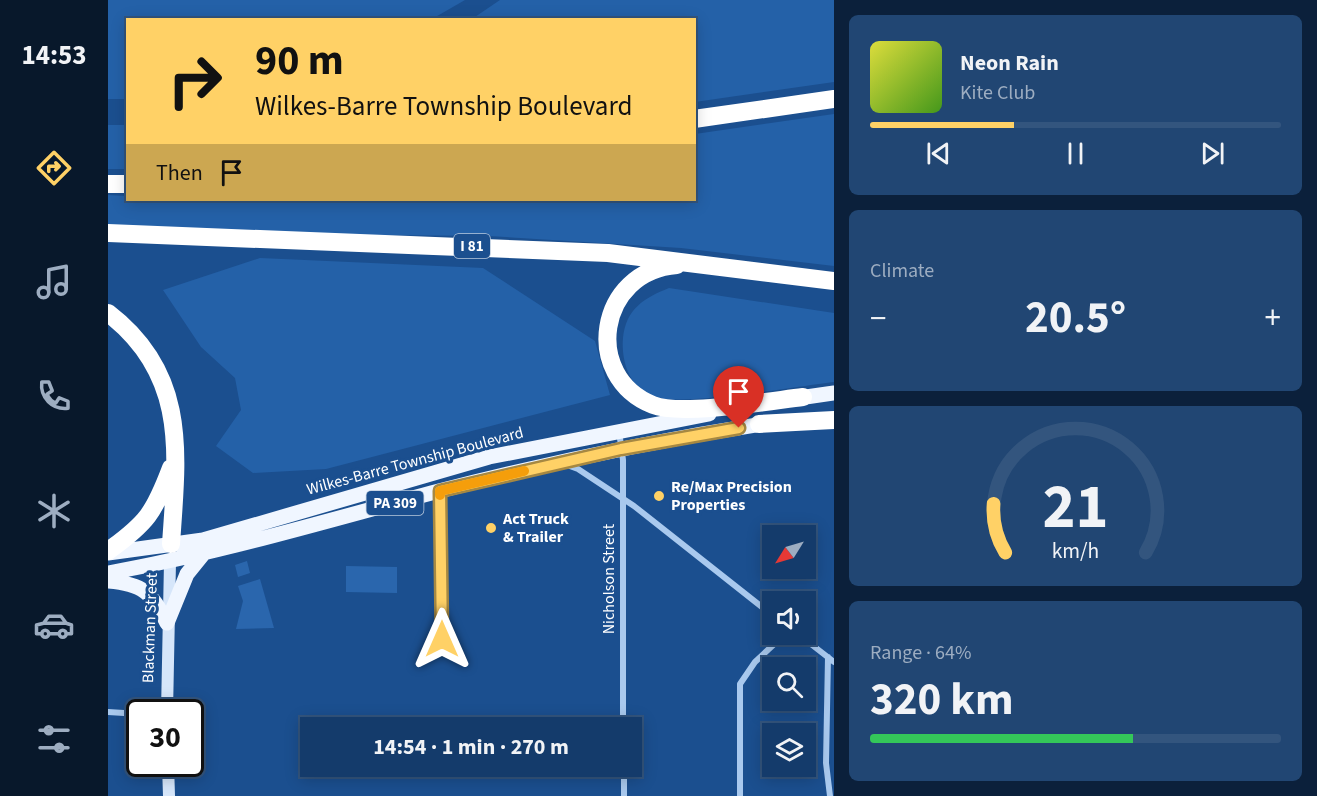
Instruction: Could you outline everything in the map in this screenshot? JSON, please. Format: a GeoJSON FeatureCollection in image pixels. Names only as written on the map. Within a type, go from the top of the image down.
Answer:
{"type":"FeatureCollection","features":[{"type":"Feature","properties":{"kind":"highway"},"geometry":{"type":"LineString","coordinates":[[696,119],[834,99]]}},
{"type":"Feature","properties":{"kind":"highway"},"geometry":{"type":"LineString","coordinates":[[108,184],[126,184]]}},
{"type":"Feature","properties":{"kind":"highway","name":"I 81"},"geometry":{"type":"LineString","coordinates":[[108,233],[574,251],[717,265],[834,281]]}},
{"type":"Feature","properties":{"kind":"highway"},"geometry":{"type":"LineString","coordinates":[[717,265],[674,265],[658,268],[619,295],[609,319],[608,343],[610,356],[621,380],[641,399],[667,409],[803,397]]}},
{"type":"Feature","properties":{"kind":"highway"},"geometry":{"type":"LineString","coordinates":[[108,313],[137,340],[160,376],[172,411],[178,453],[171,553]]}},
{"type":"Feature","properties":{"kind":"highway"},"geometry":{"type":"LineString","coordinates":[[759,424],[834,420]]}},
{"type":"Feature","properties":{"kind":"highway"},"geometry":{"type":"LineString","coordinates":[[108,552],[148,520],[157,505],[178,453]]}},
{"type":"Feature","properties":{"kind":"main road","name":"Wilkes-Barre Township Boulevard"},"geometry":{"type":"LineString","coordinates":[[108,573],[203,540],[489,457],[619,431],[834,393]]}},
{"type":"Feature","properties":{"kind":"main road","name":"PA 309"},"geometry":{"type":"LineString","coordinates":[[759,424],[834,413]]}},
{"type":"Feature","properties":{"kind":"main road","name":"Wilkes-Barre Township Boulevard"},"geometry":{"type":"LineString","coordinates":[[108,552],[204,553],[440,491],[560,463],[621,449],[759,424]]}},
{"type":"Feature","properties":{"kind":"main road","name":"Blackman Street"},"geometry":{"type":"LineString","coordinates":[[166,699],[171,553]]}},
{"type":"Feature","properties":{"kind":"main road"},"geometry":{"type":"LineString","coordinates":[[167,623],[187,574],[204,553]]}},
{"type":"Feature","properties":{"kind":"main road"},"geometry":{"type":"LineString","coordinates":[[108,581],[133,584],[144,589],[153,598],[167,623]]}},
{"type":"Feature","properties":{"kind":"main road"},"geometry":{"type":"LineString","coordinates":[[168,777],[168,796]]}},
{"type":"Feature","properties":{"kind":"street","name":"Nicholson Street"},"geometry":{"type":"LineString","coordinates":[[619,431],[623,499],[624,717]]}},
{"type":"Feature","properties":{"kind":"street"},"geometry":{"type":"LineString","coordinates":[[560,463],[578,469],[623,499],[762,607]]}},
{"type":"Feature","properties":{"kind":"street"},"geometry":{"type":"LineString","coordinates":[[440,491],[442,639]]}},
{"type":"Feature","properties":{"kind":"street"},"geometry":{"type":"LineString","coordinates":[[740,796],[740,684],[754,662],[773,645]]}},
{"type":"Feature","properties":{"kind":"street"},"geometry":{"type":"LineString","coordinates":[[812,645],[834,662]]}},
{"type":"Feature","properties":{"kind":"street"},"geometry":{"type":"LineString","coordinates":[[828,657],[826,764],[830,796]]}},
{"type":"Feature","properties":{"kind":"street"},"geometry":{"type":"LineString","coordinates":[[108,712],[126,713]]}},
{"type":"Feature","properties":{"kind":"street"},"geometry":{"type":"LineString","coordinates":[[624,777],[624,796]]}},
{"type":"Feature","properties":{"kind":"shaded area"},"geometry":{"type":"Polygon","coordinates":[[[108,0],[465,0],[434,18],[126,18],[126,99],[108,99],[108,0]]]}},
{"type":"Feature","properties":{"kind":"shaded area"},"geometry":{"type":"Polygon","coordinates":[[[500,0],[834,0],[834,82],[696,102],[696,18],[473,18],[500,0]]]}},
{"type":"Feature","properties":{"kind":"shaded area"},"geometry":{"type":"Polygon","coordinates":[[[834,114],[834,266],[681,248],[489,236],[266,234],[108,226],[108,195],[126,196],[126,201],[696,201],[696,134],[834,114]]]}},
{"type":"Feature","properties":{"kind":"shaded area"},"geometry":{"type":"Polygon","coordinates":[[[108,125],[126,125],[126,169],[108,169],[108,125]]]}},
{"type":"Feature","properties":{"kind":"shaded area"},"geometry":{"type":"Polygon","coordinates":[[[260,258],[483,268],[595,341],[610,395],[326,469],[253,473],[216,446],[241,410],[235,378],[201,347],[163,290],[260,258]]]}},
{"type":"Feature","properties":{"kind":"shaded area"},"geometry":{"type":"Polygon","coordinates":[[[669,288],[834,313],[834,382],[712,398],[666,399],[643,392],[632,379],[625,364],[623,338],[625,328],[632,312],[638,306],[669,288]]]}},
{"type":"Feature","properties":{"kind":"building"},"geometry":{"type":"Polygon","coordinates":[[[247,561],[250,573],[238,577],[235,565],[247,561]]]}},
{"type":"Feature","properties":{"kind":"building"},"geometry":{"type":"Polygon","coordinates":[[[346,566],[397,567],[397,593],[346,592],[346,566]]]}},
{"type":"Feature","properties":{"kind":"building"},"geometry":{"type":"Polygon","coordinates":[[[260,579],[274,628],[236,629],[243,601],[238,586],[260,579]]]}},
{"type":"Feature","properties":{"kind":"slow traffic"},"geometry":{"type":"LineString","coordinates":[[440,495],[440,491],[524,471]]}},
{"type":"Feature","properties":{"kind":"place","name":"Re/Max Precision Properties"},"geometry":{"type":"Point","coordinates":[659,496]}},
{"type":"Feature","properties":{"kind":"place","name":"Act Truck & Trailer"},"geometry":{"type":"Point","coordinates":[491,528]}},
{"type":"Feature","properties":{"kind":"route"},"geometry":{"type":"LineString","coordinates":[[442,639],[440,491],[621,449],[739,428]]}}]}
